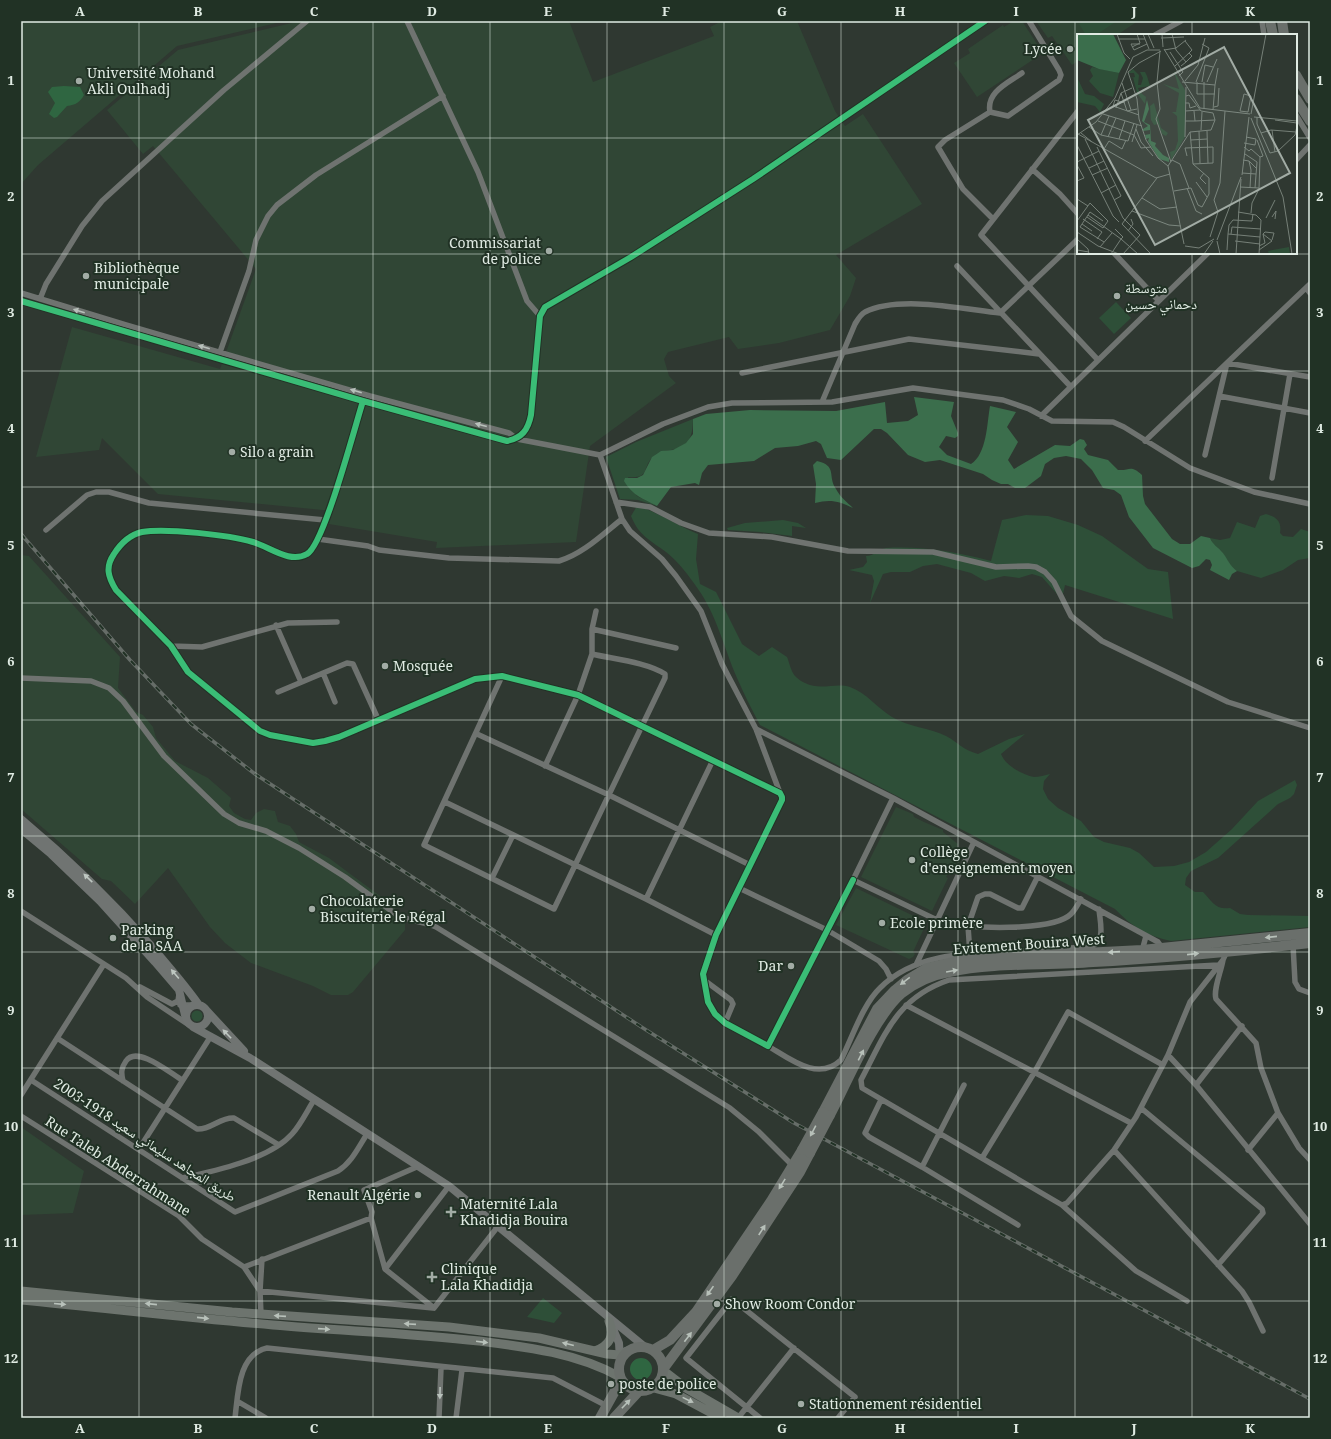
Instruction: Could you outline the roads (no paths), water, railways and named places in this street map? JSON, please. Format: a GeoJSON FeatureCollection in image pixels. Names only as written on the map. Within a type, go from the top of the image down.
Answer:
{"type":"FeatureCollection","features":[{"type":"Feature","properties":{"kind":"highway"},"geometry":{"type":"LineString","coordinates":[[1270,21],[1273,34]]}},
{"type":"Feature","properties":{"kind":"highway"},"geometry":{"type":"LineString","coordinates":[[1282,21],[1284,34]]}},
{"type":"Feature","properties":{"kind":"highway"},"geometry":{"type":"LineString","coordinates":[[1297,77],[1310,99]]}},
{"type":"Feature","properties":{"kind":"highway"},"geometry":{"type":"LineString","coordinates":[[1297,101],[1310,121]]}},
{"type":"Feature","properties":{"kind":"highway","name":"Evitement Bouira West"},"geometry":{"type":"LineString","coordinates":[[1226,951],[1310,933]]}},
{"type":"Feature","properties":{"kind":"highway","name":"Evitement Bouira West"},"geometry":{"type":"LineString","coordinates":[[796,1169],[871,1036],[888,1010],[902,994],[933,976],[969,969],[1164,952],[1226,951],[1310,943]]}},
{"type":"Feature","properties":{"kind":"highway","name":"Evitement Bouira West"},"geometry":{"type":"LineString","coordinates":[[827,1113],[843,1074],[868,1023],[884,1001],[907,980],[927,968],[966,959],[1142,955]]}},
{"type":"Feature","properties":{"kind":"highway"},"geometry":{"type":"LineString","coordinates":[[649,1349],[670,1340],[696,1312],[772,1201],[796,1169]]}},
{"type":"Feature","properties":{"kind":"highway"},"geometry":{"type":"LineString","coordinates":[[614,1418],[639,1392],[654,1388],[659,1383],[664,1370],[681,1357],[732,1276],[796,1169]]}},
{"type":"Feature","properties":{"kind":"highway"},"geometry":{"type":"LineString","coordinates":[[639,1392],[629,1388],[621,1378],[619,1372],[622,1356],[636,1347],[649,1349],[661,1358],[664,1370]]}},
{"type":"Feature","properties":{"kind":"highway"},"geometry":{"type":"LineString","coordinates":[[600,1418],[621,1378]]}},
{"type":"Feature","properties":{"kind":"main road"},"geometry":{"type":"LineString","coordinates":[[21,819],[91,881],[135,927],[208,1016],[206,1023],[200,1027],[191,1026]]}},
{"type":"Feature","properties":{"kind":"main road"},"geometry":{"type":"LineString","coordinates":[[21,829],[51,854],[100,901],[179,990],[184,1005],[185,1015],[191,1026],[250,1058],[449,1186],[649,1349]]}},
{"type":"Feature","properties":{"kind":"main road"},"geometry":{"type":"LineString","coordinates":[[185,1015],[188,1008],[200,1006]]}},
{"type":"Feature","properties":{"kind":"main road"},"geometry":{"type":"LineString","coordinates":[[200,1006],[250,1058]]}},
{"type":"Feature","properties":{"kind":"main road"},"geometry":{"type":"LineString","coordinates":[[21,1291],[261,1314],[449,1327],[549,1340],[595,1352],[622,1356],[619,1343],[609,1321],[598,1308]]}},
{"type":"Feature","properties":{"kind":"main road"},"geometry":{"type":"LineString","coordinates":[[21,1300],[271,1325],[444,1337],[533,1348],[577,1359],[621,1378]]}},
{"type":"Feature","properties":{"kind":"main road"},"geometry":{"type":"LineString","coordinates":[[595,1352],[606,1346],[611,1339],[612,1328],[609,1321]]}},
{"type":"Feature","properties":{"kind":"main road"},"geometry":{"type":"LineString","coordinates":[[664,1370],[682,1385],[738,1418]]}},
{"type":"Feature","properties":{"kind":"main road"},"geometry":{"type":"LineString","coordinates":[[654,1388],[676,1394],[721,1418]]}},
{"type":"Feature","properties":{"kind":"street"},"geometry":{"type":"LineString","coordinates":[[40,299],[46,284],[82,226],[102,201],[224,90],[307,21]]}},
{"type":"Feature","properties":{"kind":"street"},"geometry":{"type":"LineString","coordinates":[[407,21],[478,172],[527,301],[540,316]]}},
{"type":"Feature","properties":{"kind":"street"},"geometry":{"type":"LineString","coordinates":[[517,439],[527,429],[531,415],[540,316],[545,307],[683,225],[985,21]]}},
{"type":"Feature","properties":{"kind":"street"},"geometry":{"type":"LineString","coordinates":[[993,219],[963,189],[938,147],[945,140],[990,112],[1008,116],[1059,80],[1061,75],[1059,70],[1029,21]]}},
{"type":"Feature","properties":{"kind":"street"},"geometry":{"type":"LineString","coordinates":[[1157,34],[1182,21]]}},
{"type":"Feature","properties":{"kind":"street"},"geometry":{"type":"LineString","coordinates":[[1262,21],[1264,34]]}},
{"type":"Feature","properties":{"kind":"street"},"geometry":{"type":"LineString","coordinates":[[990,112],[989,103],[994,93],[1022,73]]}},
{"type":"Feature","properties":{"kind":"street"},"geometry":{"type":"LineString","coordinates":[[220,352],[249,271],[256,240],[268,216],[278,205],[316,175],[443,96]]}},
{"type":"Feature","properties":{"kind":"street"},"geometry":{"type":"LineString","coordinates":[[1077,112],[981,235],[1029,284],[1098,360]]}},
{"type":"Feature","properties":{"kind":"street"},"geometry":{"type":"LineString","coordinates":[[1297,117],[1310,138]]}},
{"type":"Feature","properties":{"kind":"street"},"geometry":{"type":"LineString","coordinates":[[1297,159],[1310,145]]}},
{"type":"Feature","properties":{"kind":"street"},"geometry":{"type":"LineString","coordinates":[[1032,169],[1060,194],[1077,213]]}},
{"type":"Feature","properties":{"kind":"street"},"geometry":{"type":"LineString","coordinates":[[822,402],[859,316],[864,312],[883,307],[916,304],[1000,312],[1077,240]]}},
{"type":"Feature","properties":{"kind":"street"},"geometry":{"type":"LineString","coordinates":[[1118,254],[1159,301]]}},
{"type":"Feature","properties":{"kind":"street"},"geometry":{"type":"LineString","coordinates":[[1041,416],[1207,254]]}},
{"type":"Feature","properties":{"kind":"street"},"geometry":{"type":"LineString","coordinates":[[957,266],[1071,387]]}},
{"type":"Feature","properties":{"kind":"street"},"geometry":{"type":"LineString","coordinates":[[1145,441],[1308,288]]}},
{"type":"Feature","properties":{"kind":"street"},"geometry":{"type":"LineString","coordinates":[[21,293],[370,396],[509,433],[517,439]]}},
{"type":"Feature","properties":{"kind":"street"},"geometry":{"type":"LineString","coordinates":[[21,301],[362,401],[507,441],[517,439],[600,455],[663,424],[708,407],[732,403],[842,401],[913,388],[1003,400],[1030,410],[1041,416],[1060,422],[1113,422],[1124,427],[1190,468],[1254,492],[1310,504]]}},
{"type":"Feature","properties":{"kind":"street"},"geometry":{"type":"LineString","coordinates":[[742,372],[909,339],[1039,354]]}},
{"type":"Feature","properties":{"kind":"street"},"geometry":{"type":"LineString","coordinates":[[1227,363],[1310,377]]}},
{"type":"Feature","properties":{"kind":"street"},"geometry":{"type":"LineString","coordinates":[[1205,455],[1227,363]]}},
{"type":"Feature","properties":{"kind":"street"},"geometry":{"type":"LineString","coordinates":[[1272,478],[1290,374]]}},
{"type":"Feature","properties":{"kind":"street"},"geometry":{"type":"LineString","coordinates":[[1219,396],[1310,413]]}},
{"type":"Feature","properties":{"kind":"street"},"geometry":{"type":"LineString","coordinates":[[362,401],[325,520],[313,550],[308,554],[296,558],[288,557],[253,542],[223,536],[142,532],[128,538],[122,543],[110,559],[107,567],[109,579],[116,590],[171,646],[188,672],[254,726],[270,735],[313,743],[339,737],[378,719],[475,679],[502,676],[578,695],[780,793]]}},
{"type":"Feature","properties":{"kind":"street"},"geometry":{"type":"LineString","coordinates":[[600,455],[622,519],[644,545],[662,559],[691,595],[701,611],[722,664],[756,729],[782,796],[782,800],[716,935],[705,964],[704,980],[708,1002],[715,1014],[725,1023],[806,1067],[816,1070],[827,1069],[834,1066],[841,1060],[871,998],[891,979],[916,965],[940,957],[1091,947],[1097,944],[1100,939],[1101,929],[1099,909]]}},
{"type":"Feature","properties":{"kind":"street"},"geometry":{"type":"LineString","coordinates":[[46,530],[87,495],[96,492],[109,492],[149,503],[325,520]]}},
{"type":"Feature","properties":{"kind":"street"},"geometry":{"type":"LineString","coordinates":[[616,502],[650,507],[681,523],[709,533],[772,537],[848,551],[933,552],[996,567],[1028,566],[1036,568],[1045,572],[1054,582],[1071,616],[1102,641],[1217,698],[1256,713],[1310,728]]}},
{"type":"Feature","properties":{"kind":"street"},"geometry":{"type":"LineString","coordinates":[[318,539],[368,546],[378,550],[449,558],[559,561],[569,558],[582,550],[622,519]]}},
{"type":"Feature","properties":{"kind":"street"},"geometry":{"type":"LineString","coordinates":[[545,766],[578,695],[592,654],[592,628],[596,611]]}},
{"type":"Feature","properties":{"kind":"street"},"geometry":{"type":"LineString","coordinates":[[171,646],[202,647],[276,625],[288,623],[337,622]]}},
{"type":"Feature","properties":{"kind":"street"},"geometry":{"type":"LineString","coordinates":[[276,625],[301,682]]}},
{"type":"Feature","properties":{"kind":"street"},"geometry":{"type":"LineString","coordinates":[[592,628],[676,648]]}},
{"type":"Feature","properties":{"kind":"street"},"geometry":{"type":"LineString","coordinates":[[502,676],[477,734],[424,845],[554,909],[665,678],[664,674],[646,667],[592,654]]}},
{"type":"Feature","properties":{"kind":"street"},"geometry":{"type":"LineString","coordinates":[[278,692],[347,663],[353,664],[378,719]]}},
{"type":"Feature","properties":{"kind":"street"},"geometry":{"type":"LineString","coordinates":[[323,673],[335,702]]}},
{"type":"Feature","properties":{"kind":"street"},"geometry":{"type":"LineString","coordinates":[[21,678],[90,681],[109,688],[123,701],[164,756],[224,814],[239,822],[271,834],[305,852],[357,885],[397,915],[407,920],[425,922],[436,927],[688,1082],[736,1113],[758,1131],[796,1169]]}},
{"type":"Feature","properties":{"kind":"street"},"geometry":{"type":"LineString","coordinates":[[756,729],[893,798],[1081,899],[1158,942],[1164,952]]}},
{"type":"Feature","properties":{"kind":"street"},"geometry":{"type":"LineString","coordinates":[[477,734],[609,795],[750,865]]}},
{"type":"Feature","properties":{"kind":"street"},"geometry":{"type":"LineString","coordinates":[[646,899],[713,760]]}},
{"type":"Feature","properties":{"kind":"street"},"geometry":{"type":"LineString","coordinates":[[768,1046],[893,798]]}},
{"type":"Feature","properties":{"kind":"street"},"geometry":{"type":"LineString","coordinates":[[445,802],[646,899],[716,935]]}},
{"type":"Feature","properties":{"kind":"street"},"geometry":{"type":"LineString","coordinates":[[492,878],[514,835]]}},
{"type":"Feature","properties":{"kind":"street"},"geometry":{"type":"LineString","coordinates":[[916,965],[974,842]]}},
{"type":"Feature","properties":{"kind":"street"},"geometry":{"type":"LineString","coordinates":[[970,954],[968,926],[981,895],[990,894],[1018,908],[1022,908],[1038,876]]}},
{"type":"Feature","properties":{"kind":"street"},"geometry":{"type":"LineString","coordinates":[[853,880],[937,920]]}},
{"type":"Feature","properties":{"kind":"street"},"geometry":{"type":"LineString","coordinates":[[739,888],[827,930],[879,961],[886,969],[891,979]]}},
{"type":"Feature","properties":{"kind":"street"},"geometry":{"type":"LineString","coordinates":[[968,926],[992,928],[1053,924],[1070,915],[1081,899]]}},
{"type":"Feature","properties":{"kind":"street"},"geometry":{"type":"LineString","coordinates":[[21,911],[126,978],[172,1004],[200,1006]]}},
{"type":"Feature","properties":{"kind":"street"},"geometry":{"type":"LineString","coordinates":[[1142,955],[1146,936]]}},
{"type":"Feature","properties":{"kind":"street"},"geometry":{"type":"LineString","coordinates":[[1293,945],[1296,982],[1299,989],[1310,993]]}},
{"type":"Feature","properties":{"kind":"street"},"geometry":{"type":"LineString","coordinates":[[1062,1205],[1067,1203],[1114,1150],[1141,1108],[1168,1055],[1190,1002],[1218,965],[1226,951]]}},
{"type":"Feature","properties":{"kind":"street"},"geometry":{"type":"LineString","coordinates":[[1226,951],[1214,994],[1216,1000],[1242,1026],[1256,1043],[1261,1068],[1278,1113],[1299,1148],[1310,1160]]}},
{"type":"Feature","properties":{"kind":"street"},"geometry":{"type":"LineString","coordinates":[[21,1095],[104,964]]}},
{"type":"Feature","properties":{"kind":"street"},"geometry":{"type":"LineString","coordinates":[[1187,1301],[1136,1271],[1062,1205],[881,1100],[862,1088],[861,1080],[895,1017],[906,1005],[931,986],[949,980],[1218,965]]}},
{"type":"Feature","properties":{"kind":"street"},"geometry":{"type":"LineString","coordinates":[[126,978],[147,997],[191,1026]]}},
{"type":"Feature","properties":{"kind":"street"},"geometry":{"type":"LineString","coordinates":[[704,980],[731,1000],[733,1004],[725,1023]]}},
{"type":"Feature","properties":{"kind":"street"},"geometry":{"type":"LineString","coordinates":[[172,1004],[178,1001],[179,990]]}},
{"type":"Feature","properties":{"kind":"street"},"geometry":{"type":"LineString","coordinates":[[906,1005],[1131,1123]]}},
{"type":"Feature","properties":{"kind":"street"},"geometry":{"type":"LineString","coordinates":[[982,1158],[1034,1073],[1068,1012],[1163,1065]]}},
{"type":"Feature","properties":{"kind":"street"},"geometry":{"type":"LineString","coordinates":[[1196,1085],[1242,1026]]}},
{"type":"Feature","properties":{"kind":"street"},"geometry":{"type":"LineString","coordinates":[[139,1149],[211,1036]]}},
{"type":"Feature","properties":{"kind":"street"},"geometry":{"type":"LineString","coordinates":[[57,1038],[196,1129],[204,1130],[228,1118],[234,1118],[279,1145]]}},
{"type":"Feature","properties":{"kind":"street"},"geometry":{"type":"LineString","coordinates":[[123,1081],[121,1074],[122,1065],[127,1058],[133,1055],[141,1056],[182,1080]]}},
{"type":"Feature","properties":{"kind":"street"},"geometry":{"type":"LineString","coordinates":[[1168,1055],[1196,1085],[1310,1224]]}},
{"type":"Feature","properties":{"kind":"street"},"geometry":{"type":"LineString","coordinates":[[834,1066],[843,1074]]}},
{"type":"Feature","properties":{"kind":"street","name":"طريق المجاهد سليماني سعيد 1918-2003"},"geometry":{"type":"LineString","coordinates":[[31,1080],[235,1212],[338,1171],[346,1166],[353,1158],[367,1134]]}},
{"type":"Feature","properties":{"kind":"street"},"geometry":{"type":"LineString","coordinates":[[922,1167],[964,1084]]}},
{"type":"Feature","properties":{"kind":"street"},"geometry":{"type":"LineString","coordinates":[[182,1178],[236,1165],[279,1145],[293,1133],[314,1100]]}},
{"type":"Feature","properties":{"kind":"street"},"geometry":{"type":"LineString","coordinates":[[881,1100],[865,1133],[869,1138],[922,1167],[1018,1225]]}},
{"type":"Feature","properties":{"kind":"street"},"geometry":{"type":"LineString","coordinates":[[1141,1108],[1262,1209],[1263,1213],[1218,1265]]}},
{"type":"Feature","properties":{"kind":"street"},"geometry":{"type":"LineString","coordinates":[[1248,1150],[1278,1113]]}},
{"type":"Feature","properties":{"kind":"street","name":"Rue Taleb Abderrahmane"},"geometry":{"type":"LineString","coordinates":[[21,1116],[179,1216],[202,1239],[244,1267]]}},
{"type":"Feature","properties":{"kind":"street"},"geometry":{"type":"LineString","coordinates":[[1114,1150],[1242,1291],[1263,1331]]}},
{"type":"Feature","properties":{"kind":"street"},"geometry":{"type":"LineString","coordinates":[[419,1166],[364,1190],[372,1212],[371,1218],[385,1270],[434,1308]]}},
{"type":"Feature","properties":{"kind":"street"},"geometry":{"type":"LineString","coordinates":[[385,1270],[449,1186]]}},
{"type":"Feature","properties":{"kind":"street"},"geometry":{"type":"LineString","coordinates":[[260,1291],[244,1267],[371,1218]]}},
{"type":"Feature","properties":{"kind":"street"},"geometry":{"type":"LineString","coordinates":[[434,1308],[498,1225]]}},
{"type":"Feature","properties":{"kind":"street"},"geometry":{"type":"LineString","coordinates":[[261,1314],[260,1291],[262,1259]]}},
{"type":"Feature","properties":{"kind":"street"},"geometry":{"type":"LineString","coordinates":[[260,1291],[434,1308]]}},
{"type":"Feature","properties":{"kind":"street"},"geometry":{"type":"LineString","coordinates":[[760,1418],[681,1357],[732,1299],[855,1397],[838,1418]]}},
{"type":"Feature","properties":{"kind":"street"},"geometry":{"type":"LineString","coordinates":[[738,1418],[794,1348]]}},
{"type":"Feature","properties":{"kind":"street"},"geometry":{"type":"LineString","coordinates":[[235,1418],[244,1369],[250,1356],[263,1349],[553,1378],[607,1406]]}},
{"type":"Feature","properties":{"kind":"street"},"geometry":{"type":"LineString","coordinates":[[439,1418],[441,1368]]}},
{"type":"Feature","properties":{"kind":"street"},"geometry":{"type":"LineString","coordinates":[[456,1418],[462,1370]]}},
{"type":"Feature","properties":{"kind":"street"},"geometry":{"type":"LineString","coordinates":[[237,1401],[266,1418]]}},
{"type":"Feature","properties":{"kind":"railway"},"geometry":{"type":"LineString","coordinates":[[21,534],[130,660],[191,724],[255,774],[643,1028],[794,1123],[1310,1399]]}},
{"type":"Feature","properties":{"kind":"place","name":"Lycée"},"geometry":{"type":"Point","coordinates":[1070,49]}},
{"type":"Feature","properties":{"kind":"place","name":"Université Mohand Akli Oulhadj"},"geometry":{"type":"Point","coordinates":[79,81]}},
{"type":"Feature","properties":{"kind":"place","name":"Commissariat de police"},"geometry":{"type":"Point","coordinates":[549,251]}},
{"type":"Feature","properties":{"kind":"place","name":"Bibliothèque municipale"},"geometry":{"type":"Point","coordinates":[86,276]}},
{"type":"Feature","properties":{"kind":"place","name":"متوسطة دحماني حسين"},"geometry":{"type":"Point","coordinates":[1117,296]}},
{"type":"Feature","properties":{"kind":"place","name":"Silo a grain"},"geometry":{"type":"Point","coordinates":[232,452]}},
{"type":"Feature","properties":{"kind":"place","name":"Mosquée"},"geometry":{"type":"Point","coordinates":[385,666]}},
{"type":"Feature","properties":{"kind":"place","name":"Collège d'enseignement moyen"},"geometry":{"type":"Point","coordinates":[912,860]}},
{"type":"Feature","properties":{"kind":"place","name":"Chocolaterie Biscuiterie le Régal"},"geometry":{"type":"Point","coordinates":[312,909]}},
{"type":"Feature","properties":{"kind":"place","name":"Ecole primère"},"geometry":{"type":"Point","coordinates":[882,923]}},
{"type":"Feature","properties":{"kind":"place","name":"Parking de la SAA"},"geometry":{"type":"Point","coordinates":[113,938]}},
{"type":"Feature","properties":{"kind":"place","name":"Dar"},"geometry":{"type":"Point","coordinates":[791,966]}},
{"type":"Feature","properties":{"kind":"place","name":"Renault Algérie"},"geometry":{"type":"Point","coordinates":[418,1195]}},
{"type":"Feature","properties":{"kind":"place","name":"Maternité Lala Khadidja Bouira"},"geometry":{"type":"Point","coordinates":[451,1212]}},
{"type":"Feature","properties":{"kind":"place","name":"Clinique Lala Khadidja"},"geometry":{"type":"Point","coordinates":[432,1277]}},
{"type":"Feature","properties":{"kind":"place","name":"Show Room Condor"},"geometry":{"type":"Point","coordinates":[717,1304]}},
{"type":"Feature","properties":{"kind":"place","name":"poste de police"},"geometry":{"type":"Point","coordinates":[611,1384]}},
{"type":"Feature","properties":{"kind":"place","name":"Stationnement résidentiel"},"geometry":{"type":"Point","coordinates":[801,1404]}}]}
